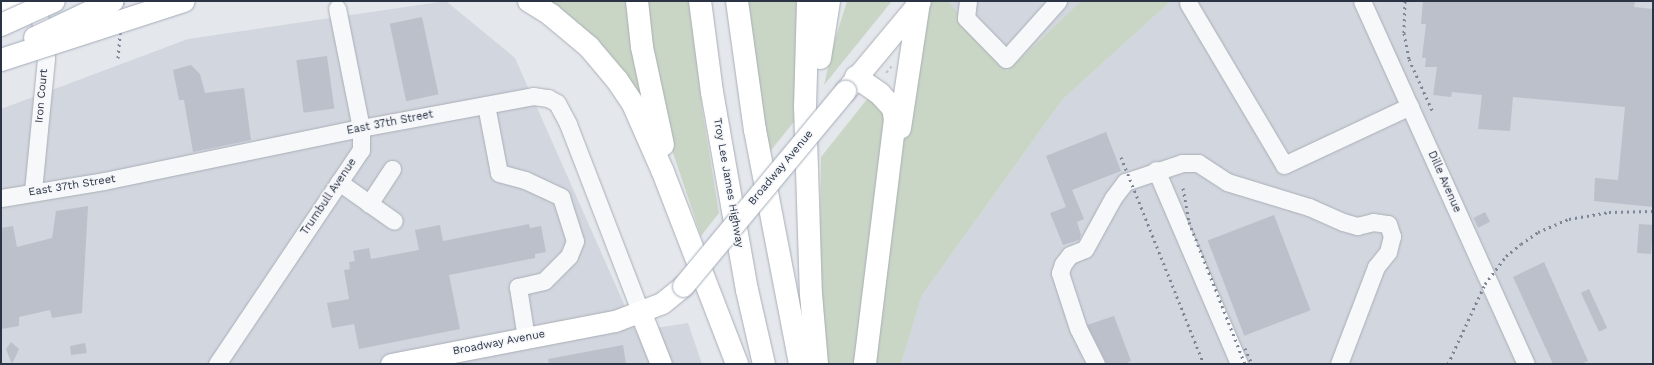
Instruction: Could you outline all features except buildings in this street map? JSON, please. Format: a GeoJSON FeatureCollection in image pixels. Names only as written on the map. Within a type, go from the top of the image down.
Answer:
{"type":"FeatureCollection","features":[{"type":"Feature","properties":{"kind":"highway"},"geometry":{"type":"LineString","coordinates":[[1,11],[18,1]]}},
{"type":"Feature","properties":{"kind":"highway"},"geometry":{"type":"LineString","coordinates":[[1,25],[54,1]]}},
{"type":"Feature","properties":{"kind":"highway"},"geometry":{"type":"LineString","coordinates":[[1,53],[113,1]]}},
{"type":"Feature","properties":{"kind":"highway"},"geometry":{"type":"LineString","coordinates":[[1,60],[184,1]]}},
{"type":"Feature","properties":{"kind":"highway"},"geometry":{"type":"LineString","coordinates":[[529,1],[573,33],[618,80],[650,138],[690,238],[737,364]]}},
{"type":"Feature","properties":{"kind":"highway"},"geometry":{"type":"LineString","coordinates":[[637,1],[650,90],[690,238]]}},
{"type":"Feature","properties":{"kind":"highway","name":"Troy Lee James Highway"},"geometry":{"type":"LineString","coordinates":[[700,1],[712,92],[747,290],[764,364]]}},
{"type":"Feature","properties":{"kind":"highway"},"geometry":{"type":"LineString","coordinates":[[737,1],[755,130],[800,364]]}},
{"type":"Feature","properties":{"kind":"highway"},"geometry":{"type":"LineString","coordinates":[[808,1],[805,106],[808,217],[817,364]]}},
{"type":"Feature","properties":{"kind":"highway"},"geometry":{"type":"LineString","coordinates":[[808,217],[822,37],[829,1]]}},
{"type":"Feature","properties":{"kind":"highway"},"geometry":{"type":"LineString","coordinates":[[865,364],[890,180],[920,2]]}},
{"type":"Feature","properties":{"kind":"highway"},"geometry":{"type":"LineString","coordinates":[[850,84],[880,94],[892,108],[895,119],[890,180]]}},
{"type":"Feature","properties":{"kind":"main road","name":"Broadway Avenue"},"geometry":{"type":"LineString","coordinates":[[391,364],[615,320],[662,303],[683,286],[850,84],[920,2]]}},
{"type":"Feature","properties":{"kind":"main road"},"geometry":{"type":"LineString","coordinates":[[640,311],[661,364]]}},
{"type":"Feature","properties":{"kind":"street","name":"Iron Court"},"geometry":{"type":"LineString","coordinates":[[33,191],[46,58],[37,1]]}},
{"type":"Feature","properties":{"kind":"street"},"geometry":{"type":"LineString","coordinates":[[968,1],[966,18],[1006,59],[1058,1]]}},
{"type":"Feature","properties":{"kind":"street","name":"Dille Avenue"},"geometry":{"type":"LineString","coordinates":[[1362,1],[1526,364]]}},
{"type":"Feature","properties":{"kind":"street"},"geometry":{"type":"LineString","coordinates":[[1188,3],[1284,165],[1410,106]]}},
{"type":"Feature","properties":{"kind":"street","name":"Trumbull Avenue"},"geometry":{"type":"LineString","coordinates":[[217,364],[361,150],[362,128],[337,8]]}},
{"type":"Feature","properties":{"kind":"street","name":"East 37th Street"},"geometry":{"type":"LineString","coordinates":[[1,198],[33,191],[104,181],[362,128],[533,96],[557,103],[568,124],[640,311]]}},
{"type":"Feature","properties":{"kind":"street"},"geometry":{"type":"LineString","coordinates":[[486,105],[499,173],[524,180],[562,197],[575,241],[569,256],[544,282],[518,287],[526,338]]}},
{"type":"Feature","properties":{"kind":"street"},"geometry":{"type":"LineString","coordinates":[[1096,364],[1078,328],[1060,273],[1063,264],[1070,255],[1085,249],[1113,198],[1126,182],[1156,170],[1182,163],[1198,163],[1227,182],[1309,207],[1343,222],[1357,226],[1373,222],[1388,224],[1392,236],[1388,252],[1376,268],[1339,364]]}},
{"type":"Feature","properties":{"kind":"street"},"geometry":{"type":"LineString","coordinates":[[369,204],[392,169]]}},
{"type":"Feature","properties":{"kind":"street"},"geometry":{"type":"LineString","coordinates":[[1156,170],[1239,364]]}},
{"type":"Feature","properties":{"kind":"street"},"geometry":{"type":"LineString","coordinates":[[339,182],[394,221]]}},
{"type":"Feature","properties":{"kind":"shaded area"},"geometry":{"type":"Polygon","coordinates":[[[446,1],[515,58],[636,331],[688,323],[702,364],[1,364],[1,109],[188,39],[446,1]]]}},
{"type":"Feature","properties":{"kind":"shaded area"},"geometry":{"type":"Polygon","coordinates":[[[948,1],[1081,1],[1007,71],[948,1]]]}},
{"type":"Feature","properties":{"kind":"shaded area"},"geometry":{"type":"Polygon","coordinates":[[[1171,1],[1653,1],[1653,364],[901,364],[922,295],[1063,99],[1171,1]]]}},
{"type":"Feature","properties":{"kind":"green space"},"geometry":{"type":"Polygon","coordinates":[[[543,1],[630,1],[643,95],[635,96],[543,1]]]}},
{"type":"Feature","properties":{"kind":"green space"},"geometry":{"type":"Polygon","coordinates":[[[646,1],[690,1],[702,108],[719,213],[701,236],[670,144],[649,45],[646,1]]]}},
{"type":"Feature","properties":{"kind":"green space"},"geometry":{"type":"Polygon","coordinates":[[[739,1],[800,1],[797,118],[763,160],[739,1]]]}},
{"type":"Feature","properties":{"kind":"green space"},"geometry":{"type":"Polygon","coordinates":[[[847,1],[892,1],[824,85],[833,46],[847,1]]]}},
{"type":"Feature","properties":{"kind":"green space"},"geometry":{"type":"Polygon","coordinates":[[[920,1],[948,1],[1007,71],[1081,1],[1171,1],[1063,99],[922,295],[901,364],[865,364],[920,1]]]}},
{"type":"Feature","properties":{"kind":"green space"},"geometry":{"type":"Polygon","coordinates":[[[868,98],[888,112],[857,364],[826,364],[819,300],[821,157],[868,98]]]}},
{"type":"Feature","properties":{"kind":"railway"},"geometry":{"type":"LineString","coordinates":[[118,58],[123,1]]}},
{"type":"Feature","properties":{"kind":"railway"},"geometry":{"type":"LineString","coordinates":[[1405,1],[1404,33],[1409,59],[1432,110]]}},
{"type":"Feature","properties":{"kind":"railway"},"geometry":{"type":"LineString","coordinates":[[1121,157],[1204,364]]}},
{"type":"Feature","properties":{"kind":"railway"},"geometry":{"type":"LineString","coordinates":[[1183,188],[1189,222],[1245,364]]}},
{"type":"Feature","properties":{"kind":"railway"},"geometry":{"type":"LineString","coordinates":[[1448,364],[1485,284],[1506,256],[1521,244],[1538,232],[1569,219],[1609,212],[1653,211]]}},
{"type":"Feature","properties":{"kind":"railway"},"geometry":{"type":"LineString","coordinates":[[1245,348],[1252,364]]}}]}
